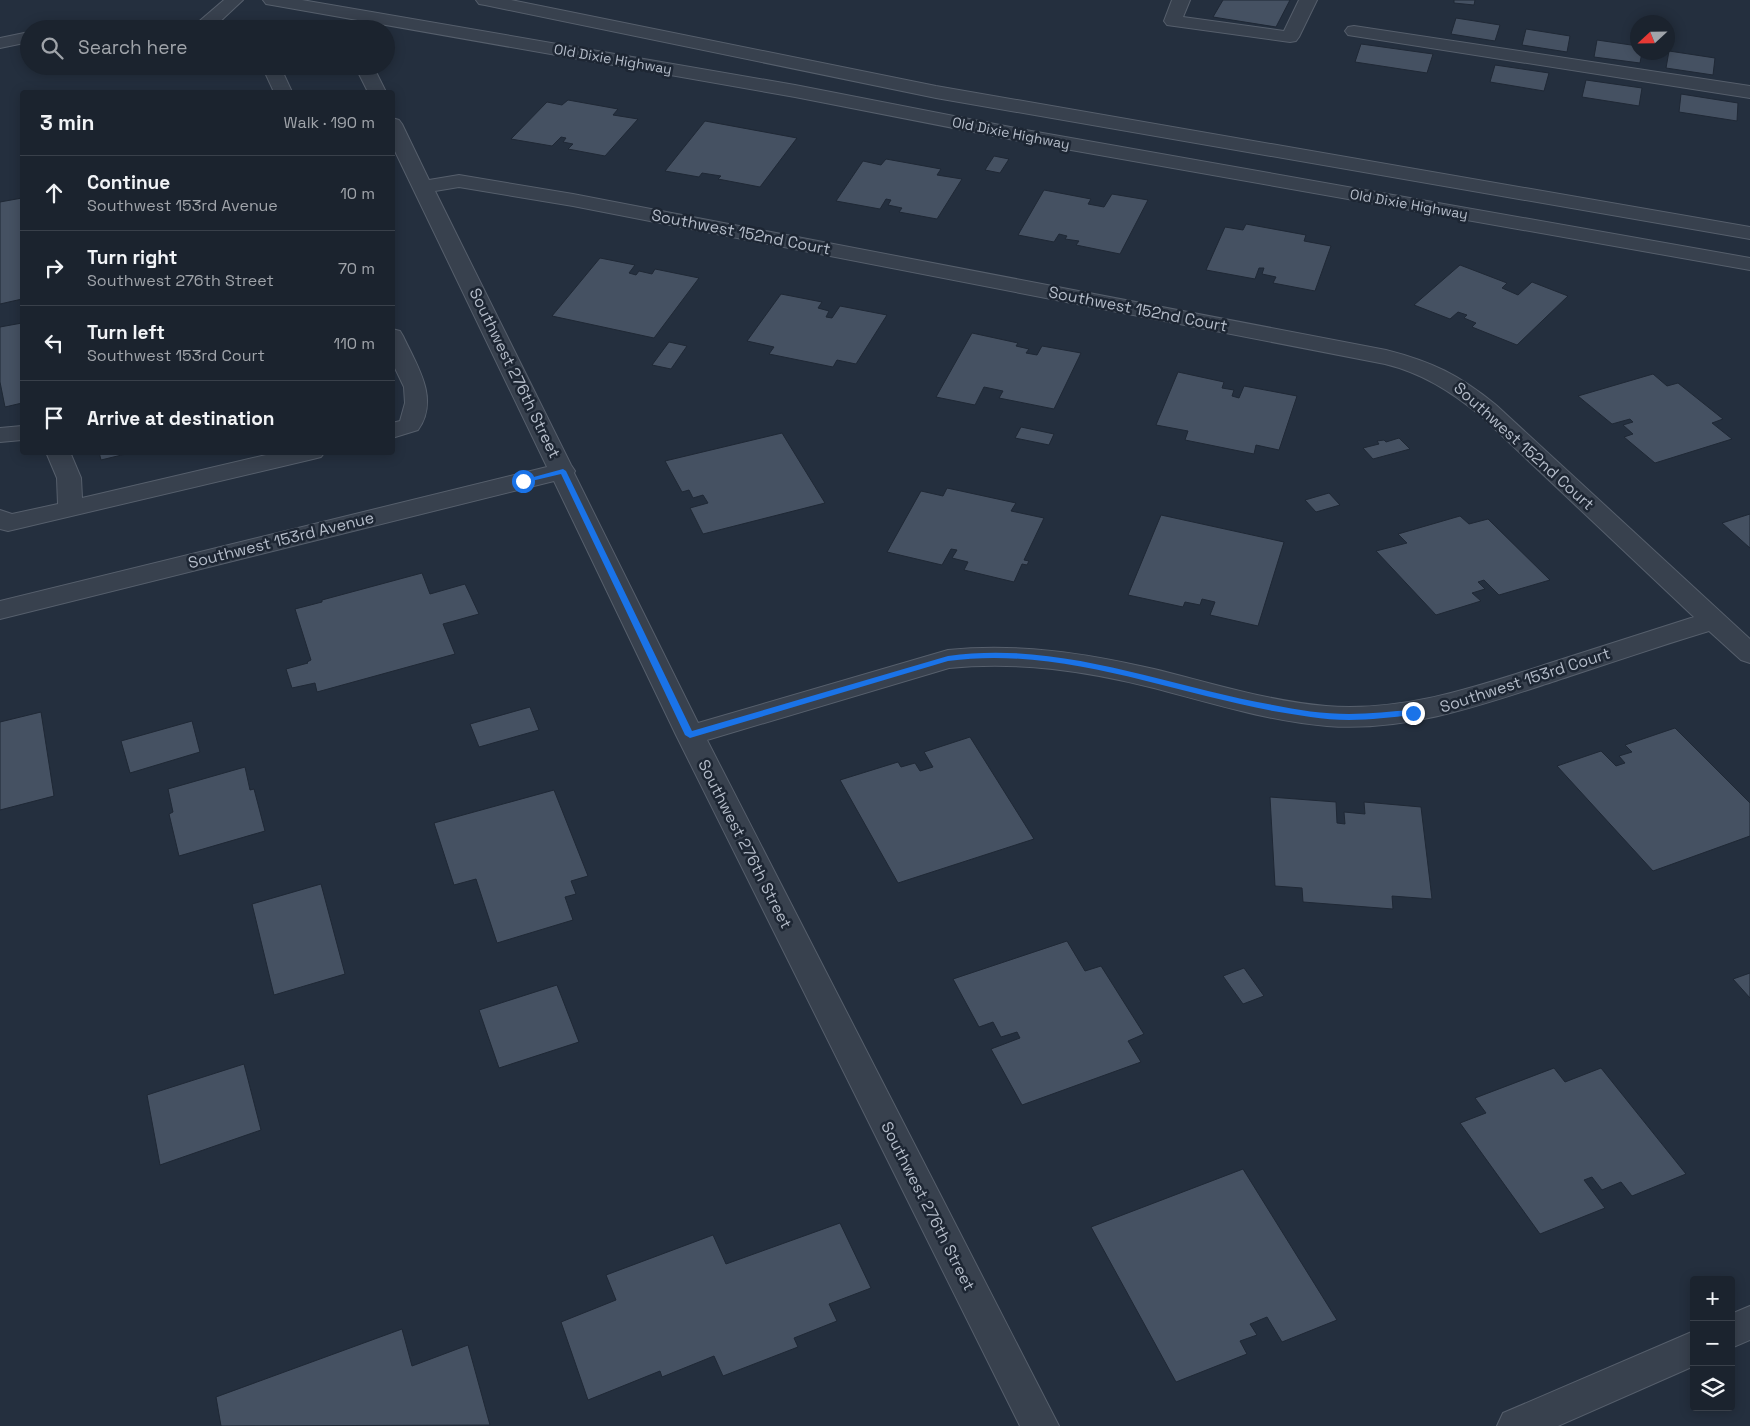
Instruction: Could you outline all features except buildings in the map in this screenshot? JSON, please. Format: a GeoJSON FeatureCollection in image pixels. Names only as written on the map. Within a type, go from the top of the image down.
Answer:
{"type":"FeatureCollection","features":[{"type":"Feature","properties":{"kind":"street"},"geometry":{"type":"LineString","coordinates":[[211,20],[234,0]]}},
{"type":"Feature","properties":{"kind":"street","name":"Old Dixie Highway"},"geometry":{"type":"LineString","coordinates":[[272,0],[341,20]]}},
{"type":"Feature","properties":{"kind":"street"},"geometry":{"type":"LineString","coordinates":[[485,0],[936,92],[1750,233]]}},
{"type":"Feature","properties":{"kind":"street"},"geometry":{"type":"LineString","coordinates":[[1182,0],[1173,21],[1290,37],[1308,0]]}},
{"type":"Feature","properties":{"kind":"street","name":"Old Dixie Highway"},"geometry":{"type":"LineString","coordinates":[[395,28],[758,84],[1020,135],[1750,264]]}},
{"type":"Feature","properties":{"kind":"street"},"geometry":{"type":"LineString","coordinates":[[1354,30],[1750,92]]}},
{"type":"Feature","properties":{"kind":"street"},"geometry":{"type":"LineString","coordinates":[[0,44],[20,39]]}},
{"type":"Feature","properties":{"kind":"street"},"geometry":{"type":"LineString","coordinates":[[275,75],[282,90]]}},
{"type":"Feature","properties":{"kind":"street"},"geometry":{"type":"LineString","coordinates":[[368,75],[376,90]]}},
{"type":"Feature","properties":{"kind":"street","name":"Southwest 276th Street"},"geometry":{"type":"LineString","coordinates":[[395,130],[563,471],[690,735],[1040,1426]]}},
{"type":"Feature","properties":{"kind":"street","name":"Southwest 152nd Court"},"geometry":{"type":"LineString","coordinates":[[424,187],[459,181],[573,200],[1376,355],[1423,367],[1456,384],[1488,410],[1750,654]]}},
{"type":"Feature","properties":{"kind":"street"},"geometry":{"type":"LineString","coordinates":[[395,343],[415,387],[417,404],[410,424],[395,430]]}},
{"type":"Feature","properties":{"kind":"street"},"geometry":{"type":"LineString","coordinates":[[0,435],[20,433]]}},
{"type":"Feature","properties":{"kind":"street"},"geometry":{"type":"LineString","coordinates":[[59,455],[69,478],[70,508]]}},
{"type":"Feature","properties":{"kind":"street"},"geometry":{"type":"LineString","coordinates":[[0,518],[8,523],[300,455]]}},
{"type":"Feature","properties":{"kind":"street","name":"Southwest 153rd Avenue"},"geometry":{"type":"LineString","coordinates":[[0,610],[563,471]]}},
{"type":"Feature","properties":{"kind":"street","name":"Southwest 153rd Court"},"geometry":{"type":"LineString","coordinates":[[690,735],[948,659],[972,655],[1005,655],[1068,661],[1121,671],[1272,708],[1348,717],[1413,713],[1458,703],[1713,620]]}},
{"type":"Feature","properties":{"kind":"street"},"geometry":{"type":"LineString","coordinates":[[1735,1329],[1750,1323]]}},
{"type":"Feature","properties":{"kind":"street"},"geometry":{"type":"LineString","coordinates":[[1516,1426],[1690,1350]]}},
{"type":"Feature","properties":{"kind":"route"},"geometry":{"type":"LineString","coordinates":[[523,481],[563,471],[690,735],[948,659],[972,655],[1031,657],[1068,661],[1121,671],[1272,708],[1348,717],[1413,713]]}}]}
